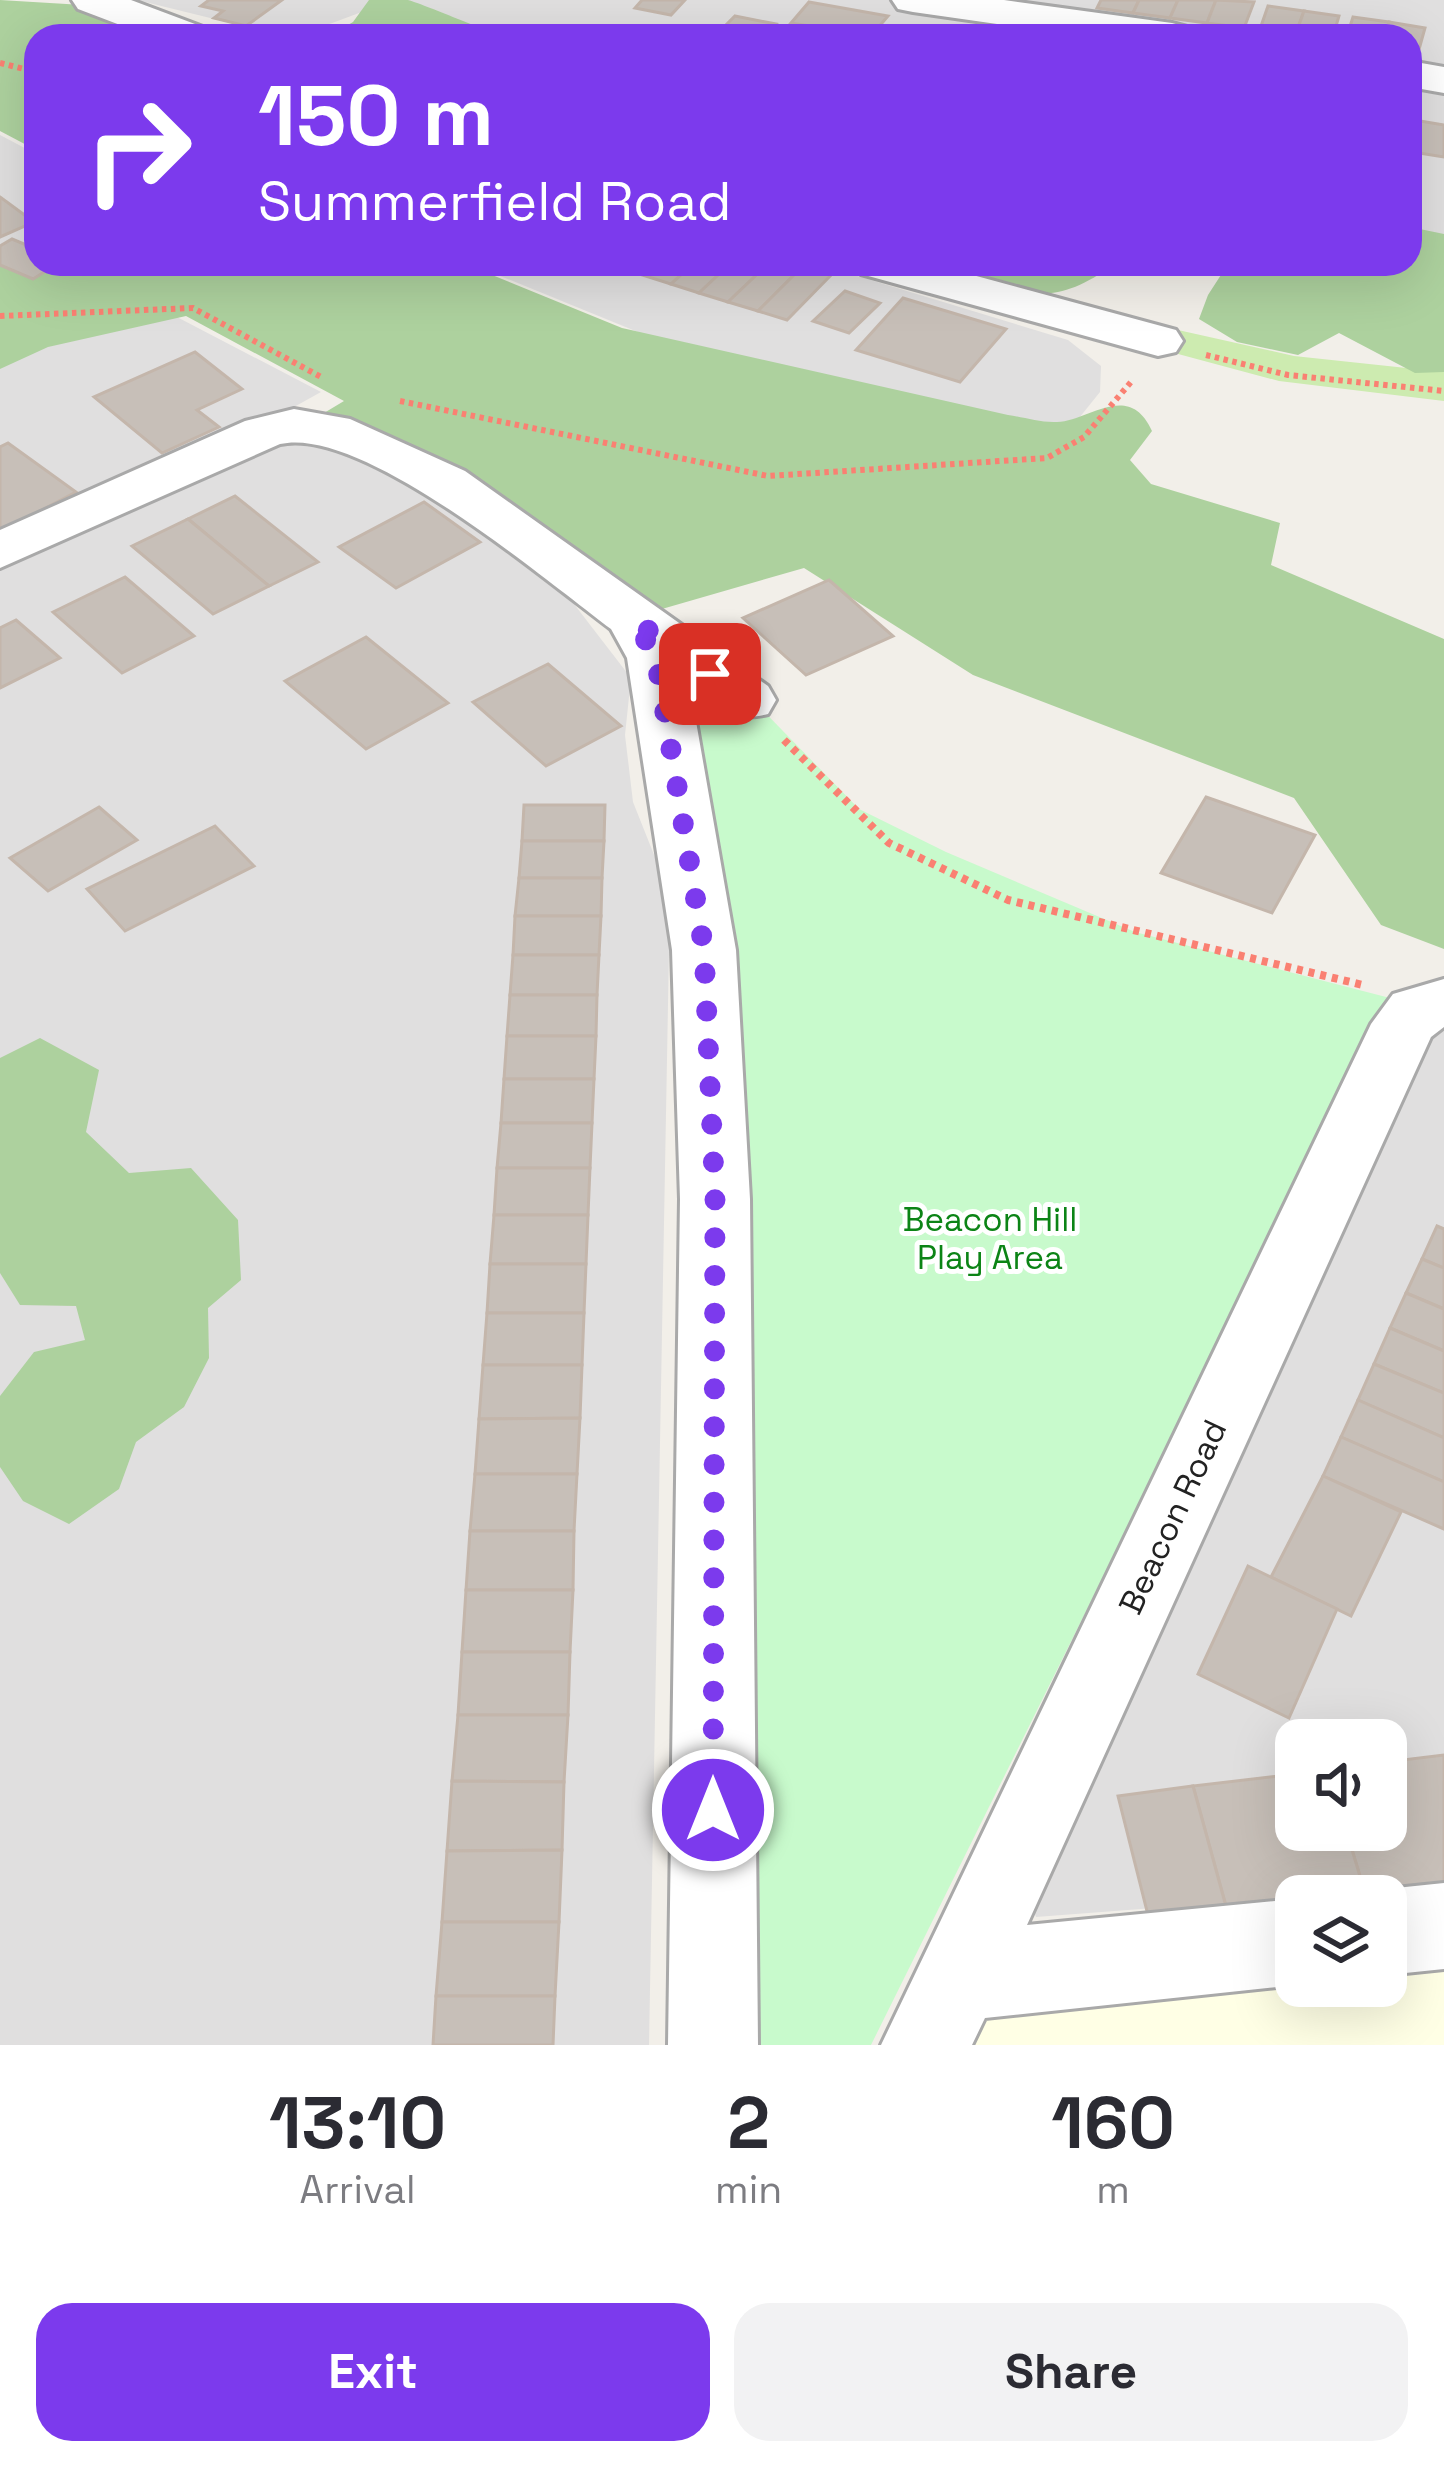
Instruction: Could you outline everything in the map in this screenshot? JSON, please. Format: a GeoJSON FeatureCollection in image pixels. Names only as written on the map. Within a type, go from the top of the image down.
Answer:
{"type":"FeatureCollection","features":[{"type":"Feature","properties":{"kind":"street"},"geometry":{"type":"LineString","coordinates":[[93,0],[156,24]]}},
{"type":"Feature","properties":{"kind":"street"},"geometry":{"type":"LineString","coordinates":[[913,0],[1086,24]]}},
{"type":"Feature","properties":{"kind":"street"},"geometry":{"type":"LineString","coordinates":[[922,276],[1158,340]]}},
{"type":"Feature","properties":{"kind":"street"},"geometry":{"type":"LineString","coordinates":[[0,551],[263,432],[294,425],[332,430],[446,482],[747,700]]}},
{"type":"Feature","properties":{"kind":"street"},"geometry":{"type":"LineString","coordinates":[[635,621],[656,658],[704,950],[715,1199],[713,2045]]}},
{"type":"Feature","properties":{"kind":"street","name":"Beacon Road"},"geometry":{"type":"LineString","coordinates":[[942,2011],[1404,1024],[1416,1011],[1439,1004]]}},
{"type":"Feature","properties":{"kind":"street"},"geometry":{"type":"LineString","coordinates":[[1407,1930],[1444,1927]]}},
{"type":"Feature","properties":{"kind":"street"},"geometry":{"type":"LineString","coordinates":[[942,2011],[1275,1946]]}},
{"type":"Feature","properties":{"kind":"path"},"geometry":{"type":"LineString","coordinates":[[0,316],[193,308],[326,380]]}},
{"type":"Feature","properties":{"kind":"path"},"geometry":{"type":"LineString","coordinates":[[1158,340],[1288,375],[1444,391]]}},
{"type":"Feature","properties":{"kind":"path"},"geometry":{"type":"LineString","coordinates":[[389,399],[768,476],[1048,458],[1084,437],[1125,385]]}},
{"type":"Feature","properties":{"kind":"path"},"geometry":{"type":"LineString","coordinates":[[747,700],[889,843],[1008,900],[1092,923],[1290,964],[1439,1004]]}},
{"type":"Feature","properties":{"kind":"shaded area"},"geometry":{"type":"Polygon","coordinates":[[[137,0],[1444,0],[1444,266],[1422,262],[1422,24],[440,24],[378,6],[329,24],[234,24],[137,0]]]}},
{"type":"Feature","properties":{"kind":"shaded area"},"geometry":{"type":"Polygon","coordinates":[[[0,135],[24,148],[24,276],[0,299],[0,135]]]}},
{"type":"Feature","properties":{"kind":"shaded area"},"geometry":{"type":"Polygon","coordinates":[[[500,276],[857,276],[1068,340],[1101,366],[1100,392],[1067,433],[934,453],[500,276]]]}},
{"type":"Feature","properties":{"kind":"shaded area"},"geometry":{"type":"Polygon","coordinates":[[[175,316],[321,392],[267,422],[331,438],[413,478],[574,604],[631,678],[625,735],[633,802],[670,895],[649,2045],[0,2045],[0,354],[175,316]]]}},
{"type":"Feature","properties":{"kind":"shaded area"},"geometry":{"type":"Polygon","coordinates":[[[1411,1015],[1444,1026],[1444,1886],[1407,1889],[1407,1875],[1275,1875],[1275,1899],[1036,1917],[1008,1838],[1411,1015]]]}},
{"type":"Feature","properties":{"kind":"shaded area"},"geometry":{"type":"Polygon","coordinates":[[[1444,1966],[1444,2045],[974,2045],[994,2001],[1275,1980],[1275,2007],[1407,2007],[1407,1969],[1444,1966]]]}},
{"type":"Feature","properties":{"kind":"green space"},"geometry":{"type":"Polygon","coordinates":[[[0,0],[116,7],[186,24],[24,24],[24,144],[0,131],[0,0]]]}},
{"type":"Feature","properties":{"kind":"green space"},"geometry":{"type":"Polygon","coordinates":[[[369,0],[408,0],[469,24],[350,24],[369,0]]]}},
{"type":"Feature","properties":{"kind":"green space"},"geometry":{"type":"Polygon","coordinates":[[[1422,229],[1444,234],[1444,372],[1415,373],[1339,333],[1298,355],[1237,342],[1199,319],[1220,276],[1422,276],[1422,229]]]}},
{"type":"Feature","properties":{"kind":"green space"},"geometry":{"type":"Polygon","coordinates":[[[24,264],[24,276],[494,276],[622,328],[1008,415],[1057,422],[1108,407],[1132,408],[1152,431],[1130,460],[1151,484],[1280,523],[1271,565],[1444,639],[1444,949],[1381,925],[1294,798],[973,675],[804,568],[655,611],[319,416],[344,401],[186,316],[48,347],[0,369],[0,266],[24,264]]]}},
{"type":"Feature","properties":{"kind":"green space"},"geometry":{"type":"Polygon","coordinates":[[[982,276],[1096,276],[1055,293],[1000,285],[982,276]]]}},
{"type":"Feature","properties":{"kind":"green space"},"geometry":{"type":"Polygon","coordinates":[[[1169,328],[1294,356],[1444,372],[1444,401],[1279,381],[1167,351],[1169,328]]]}},
{"type":"Feature","properties":{"kind":"green space","name":"Beacon Hill Play Area"},"geometry":{"type":"Polygon","coordinates":[[[681,693],[717,708],[748,695],[859,809],[946,852],[1135,932],[1390,998],[871,2045],[755,2045],[742,1061],[732,923],[681,693]]]}},
{"type":"Feature","properties":{"kind":"green space"},"geometry":{"type":"Polygon","coordinates":[[[40,1038],[99,1070],[86,1132],[129,1173],[191,1168],[238,1220],[241,1280],[208,1308],[209,1358],[184,1407],[136,1442],[119,1489],[69,1524],[23,1501],[0,1467],[0,1396],[34,1352],[85,1340],[76,1306],[20,1305],[0,1273],[0,1058],[40,1038]]]}},
{"type":"Feature","properties":{"kind":"building"},"geometry":{"type":"Polygon","coordinates":[[[209,0],[282,0],[249,24],[214,18],[223,11],[201,6],[209,0]]]}},
{"type":"Feature","properties":{"kind":"building"},"geometry":{"type":"Polygon","coordinates":[[[642,0],[685,0],[671,15],[635,8],[642,0]]]}},
{"type":"Feature","properties":{"kind":"building"},"geometry":{"type":"Polygon","coordinates":[[[1101,0],[1139,0],[1133,13],[1097,8],[1101,0]]]}},
{"type":"Feature","properties":{"kind":"building"},"geometry":{"type":"Polygon","coordinates":[[[1139,0],[1178,0],[1170,18],[1133,13],[1139,0]]]}},
{"type":"Feature","properties":{"kind":"building"},"geometry":{"type":"Polygon","coordinates":[[[1178,0],[1216,0],[1207,23],[1170,18],[1178,0]]]}},
{"type":"Feature","properties":{"kind":"building"},"geometry":{"type":"Polygon","coordinates":[[[1216,0],[1254,2],[1246,24],[1207,23],[1216,0]]]}},
{"type":"Feature","properties":{"kind":"building"},"geometry":{"type":"Polygon","coordinates":[[[809,2],[888,16],[881,24],[791,23],[809,2]]]}},
{"type":"Feature","properties":{"kind":"building"},"geometry":{"type":"Polygon","coordinates":[[[1268,6],[1304,11],[1299,24],[1262,24],[1268,6]]]}},
{"type":"Feature","properties":{"kind":"building"},"geometry":{"type":"Polygon","coordinates":[[[1304,11],[1339,16],[1337,24],[1299,24],[1304,11]]]}},
{"type":"Feature","properties":{"kind":"building"},"geometry":{"type":"Polygon","coordinates":[[[735,16],[776,24],[727,24],[735,16]]]}},
{"type":"Feature","properties":{"kind":"building"},"geometry":{"type":"Polygon","coordinates":[[[1353,17],[1389,22],[1388,24],[1351,24],[1353,17]]]}},
{"type":"Feature","properties":{"kind":"building"},"geometry":{"type":"Polygon","coordinates":[[[1422,121],[1444,125],[1444,157],[1422,153],[1422,121]]]}},
{"type":"Feature","properties":{"kind":"building"},"geometry":{"type":"Polygon","coordinates":[[[0,197],[24,215],[24,226],[0,237],[0,197]]]}},
{"type":"Feature","properties":{"kind":"building"},"geometry":{"type":"Polygon","coordinates":[[[12,239],[24,244],[24,275],[0,265],[0,246],[12,239]]]}},
{"type":"Feature","properties":{"kind":"building"},"geometry":{"type":"Polygon","coordinates":[[[645,276],[680,276],[671,284],[645,276]]]}},
{"type":"Feature","properties":{"kind":"building"},"geometry":{"type":"Polygon","coordinates":[[[680,276],[717,276],[699,293],[671,284],[680,276]]]}},
{"type":"Feature","properties":{"kind":"building"},"geometry":{"type":"Polygon","coordinates":[[[717,276],[755,276],[728,302],[699,293],[717,276]]]}},
{"type":"Feature","properties":{"kind":"building"},"geometry":{"type":"Polygon","coordinates":[[[755,276],[793,276],[758,311],[728,302],[755,276]]]}},
{"type":"Feature","properties":{"kind":"building"},"geometry":{"type":"Polygon","coordinates":[[[793,276],[830,276],[787,320],[758,311],[793,276]]]}},
{"type":"Feature","properties":{"kind":"building"},"geometry":{"type":"Polygon","coordinates":[[[845,291],[880,303],[849,333],[813,321],[845,291]]]}},
{"type":"Feature","properties":{"kind":"building"},"geometry":{"type":"Polygon","coordinates":[[[903,298],[1006,329],[960,382],[856,350],[903,298]]]}},
{"type":"Feature","properties":{"kind":"building"},"geometry":{"type":"Polygon","coordinates":[[[195,352],[242,389],[197,410],[219,427],[162,453],[94,397],[195,352]]]}},
{"type":"Feature","properties":{"kind":"building"},"geometry":{"type":"Polygon","coordinates":[[[8,443],[76,492],[0,532],[0,447],[8,443]]]}},
{"type":"Feature","properties":{"kind":"building"},"geometry":{"type":"Polygon","coordinates":[[[235,496],[318,562],[269,586],[188,519],[235,496]]]}},
{"type":"Feature","properties":{"kind":"building"},"geometry":{"type":"Polygon","coordinates":[[[424,502],[480,542],[396,588],[339,547],[424,502]]]}},
{"type":"Feature","properties":{"kind":"building"},"geometry":{"type":"Polygon","coordinates":[[[188,519],[269,586],[213,614],[132,546],[188,519]]]}},
{"type":"Feature","properties":{"kind":"building"},"geometry":{"type":"Polygon","coordinates":[[[125,577],[194,636],[122,673],[53,612],[125,577]]]}},
{"type":"Feature","properties":{"kind":"building"},"geometry":{"type":"Polygon","coordinates":[[[829,580],[893,636],[806,675],[743,618],[829,580]]]}},
{"type":"Feature","properties":{"kind":"building"},"geometry":{"type":"Polygon","coordinates":[[[16,620],[60,658],[0,688],[0,628],[16,620]]]}},
{"type":"Feature","properties":{"kind":"building"},"geometry":{"type":"Polygon","coordinates":[[[366,637],[448,703],[366,749],[285,681],[366,637]]]}},
{"type":"Feature","properties":{"kind":"building"},"geometry":{"type":"Polygon","coordinates":[[[548,664],[621,726],[546,766],[473,702],[548,664]]]}},
{"type":"Feature","properties":{"kind":"building"},"geometry":{"type":"Polygon","coordinates":[[[1206,797],[1315,835],[1272,913],[1161,873],[1206,797]]]}},
{"type":"Feature","properties":{"kind":"building"},"geometry":{"type":"Polygon","coordinates":[[[524,805],[605,805],[604,841],[522,841],[524,805]]]}},
{"type":"Feature","properties":{"kind":"building"},"geometry":{"type":"Polygon","coordinates":[[[99,807],[137,840],[48,891],[10,858],[99,807]]]}},
{"type":"Feature","properties":{"kind":"building"},"geometry":{"type":"Polygon","coordinates":[[[215,826],[254,866],[125,931],[87,889],[215,826]]]}},
{"type":"Feature","properties":{"kind":"building"},"geometry":{"type":"Polygon","coordinates":[[[522,841],[604,841],[602,878],[519,878],[522,841]]]}},
{"type":"Feature","properties":{"kind":"building"},"geometry":{"type":"Polygon","coordinates":[[[519,878],[602,878],[601,916],[515,916],[519,878]]]}},
{"type":"Feature","properties":{"kind":"building"},"geometry":{"type":"Polygon","coordinates":[[[515,916],[601,916],[599,955],[513,955],[515,916]]]}},
{"type":"Feature","properties":{"kind":"building"},"geometry":{"type":"Polygon","coordinates":[[[513,955],[599,955],[597,995],[510,995],[513,955]]]}},
{"type":"Feature","properties":{"kind":"building"},"geometry":{"type":"Polygon","coordinates":[[[510,995],[597,995],[596,1036],[507,1036],[510,995]]]}},
{"type":"Feature","properties":{"kind":"building"},"geometry":{"type":"Polygon","coordinates":[[[507,1036],[596,1036],[594,1079],[504,1079],[507,1036]]]}},
{"type":"Feature","properties":{"kind":"building"},"geometry":{"type":"Polygon","coordinates":[[[504,1079],[594,1079],[592,1123],[501,1123],[504,1079]]]}},
{"type":"Feature","properties":{"kind":"building"},"geometry":{"type":"Polygon","coordinates":[[[501,1123],[592,1123],[590,1168],[497,1168],[501,1123]]]}},
{"type":"Feature","properties":{"kind":"building"},"geometry":{"type":"Polygon","coordinates":[[[497,1168],[590,1168],[588,1215],[494,1215],[497,1168]]]}},
{"type":"Feature","properties":{"kind":"building"},"geometry":{"type":"Polygon","coordinates":[[[494,1215],[588,1215],[586,1264],[490,1264],[494,1215]]]}},
{"type":"Feature","properties":{"kind":"building"},"geometry":{"type":"Polygon","coordinates":[[[1437,1226],[1444,1229],[1444,1268],[1422,1259],[1437,1226]]]}},
{"type":"Feature","properties":{"kind":"building"},"geometry":{"type":"Polygon","coordinates":[[[1422,1259],[1444,1268],[1444,1309],[1406,1293],[1422,1259]]]}},
{"type":"Feature","properties":{"kind":"building"},"geometry":{"type":"Polygon","coordinates":[[[490,1264],[586,1264],[584,1313],[487,1313],[490,1264]]]}},
{"type":"Feature","properties":{"kind":"building"},"geometry":{"type":"Polygon","coordinates":[[[1406,1293],[1444,1309],[1444,1351],[1390,1328],[1406,1293]]]}},
{"type":"Feature","properties":{"kind":"building"},"geometry":{"type":"Polygon","coordinates":[[[487,1313],[584,1313],[582,1365],[483,1365],[487,1313]]]}},
{"type":"Feature","properties":{"kind":"building"},"geometry":{"type":"Polygon","coordinates":[[[1390,1328],[1444,1351],[1444,1393],[1374,1364],[1390,1328]]]}},
{"type":"Feature","properties":{"kind":"building"},"geometry":{"type":"Polygon","coordinates":[[[1374,1364],[1444,1393],[1444,1438],[1358,1400],[1374,1364]]]}},
{"type":"Feature","properties":{"kind":"building"},"geometry":{"type":"Polygon","coordinates":[[[483,1365],[582,1365],[580,1418],[479,1419],[483,1365]]]}},
{"type":"Feature","properties":{"kind":"building"},"geometry":{"type":"Polygon","coordinates":[[[1358,1400],[1444,1438],[1444,1482],[1341,1437],[1358,1400]]]}},
{"type":"Feature","properties":{"kind":"building"},"geometry":{"type":"Polygon","coordinates":[[[580,1418],[577,1474],[475,1474],[479,1419],[580,1418]]]}},
{"type":"Feature","properties":{"kind":"building"},"geometry":{"type":"Polygon","coordinates":[[[1341,1437],[1444,1482],[1444,1529],[1323,1476],[1341,1437]]]}},
{"type":"Feature","properties":{"kind":"building"},"geometry":{"type":"Polygon","coordinates":[[[475,1474],[577,1474],[574,1531],[470,1531],[475,1474]]]}},
{"type":"Feature","properties":{"kind":"building"},"geometry":{"type":"Polygon","coordinates":[[[1323,1476],[1401,1512],[1351,1616],[1271,1577],[1323,1476]]]}},
{"type":"Feature","properties":{"kind":"building"},"geometry":{"type":"Polygon","coordinates":[[[470,1531],[574,1531],[573,1590],[466,1590],[470,1531]]]}},
{"type":"Feature","properties":{"kind":"building"},"geometry":{"type":"Polygon","coordinates":[[[1248,1566],[1337,1609],[1289,1718],[1198,1674],[1248,1566]]]}},
{"type":"Feature","properties":{"kind":"building"},"geometry":{"type":"Polygon","coordinates":[[[466,1590],[573,1590],[570,1652],[462,1652],[466,1590]]]}},
{"type":"Feature","properties":{"kind":"building"},"geometry":{"type":"Polygon","coordinates":[[[462,1652],[570,1652],[568,1715],[458,1715],[462,1652]]]}},
{"type":"Feature","properties":{"kind":"building"},"geometry":{"type":"Polygon","coordinates":[[[458,1715],[568,1715],[564,1782],[452,1781],[458,1715]]]}},
{"type":"Feature","properties":{"kind":"building"},"geometry":{"type":"Polygon","coordinates":[[[1444,1755],[1444,1894],[1407,1898],[1407,1875],[1360,1875],[1352,1851],[1407,1851],[1407,1759],[1444,1755]]]}},
{"type":"Feature","properties":{"kind":"building"},"geometry":{"type":"Polygon","coordinates":[[[1275,1776],[1275,1851],[1352,1851],[1360,1875],[1275,1875],[1275,1915],[1230,1921],[1193,1786],[1275,1776]]]}},
{"type":"Feature","properties":{"kind":"building"},"geometry":{"type":"Polygon","coordinates":[[[452,1781],[564,1782],[562,1850],[447,1851],[452,1781]]]}},
{"type":"Feature","properties":{"kind":"building"},"geometry":{"type":"Polygon","coordinates":[[[1193,1786],[1230,1921],[1152,1931],[1118,1796],[1193,1786]]]}},
{"type":"Feature","properties":{"kind":"building"},"geometry":{"type":"Polygon","coordinates":[[[562,1850],[559,1922],[442,1922],[447,1851],[562,1850]]]}},
{"type":"Feature","properties":{"kind":"building"},"geometry":{"type":"Polygon","coordinates":[[[442,1922],[559,1922],[555,1996],[436,1996],[442,1922]]]}},
{"type":"Feature","properties":{"kind":"building"},"geometry":{"type":"Polygon","coordinates":[[[436,1996],[555,1996],[553,2045],[433,2045],[436,1996]]]}},
{"type":"Feature","properties":{"kind":"route"},"geometry":{"type":"LineString","coordinates":[[710,674],[635,621],[656,658],[704,950],[715,1199],[713,1810]]}}]}
